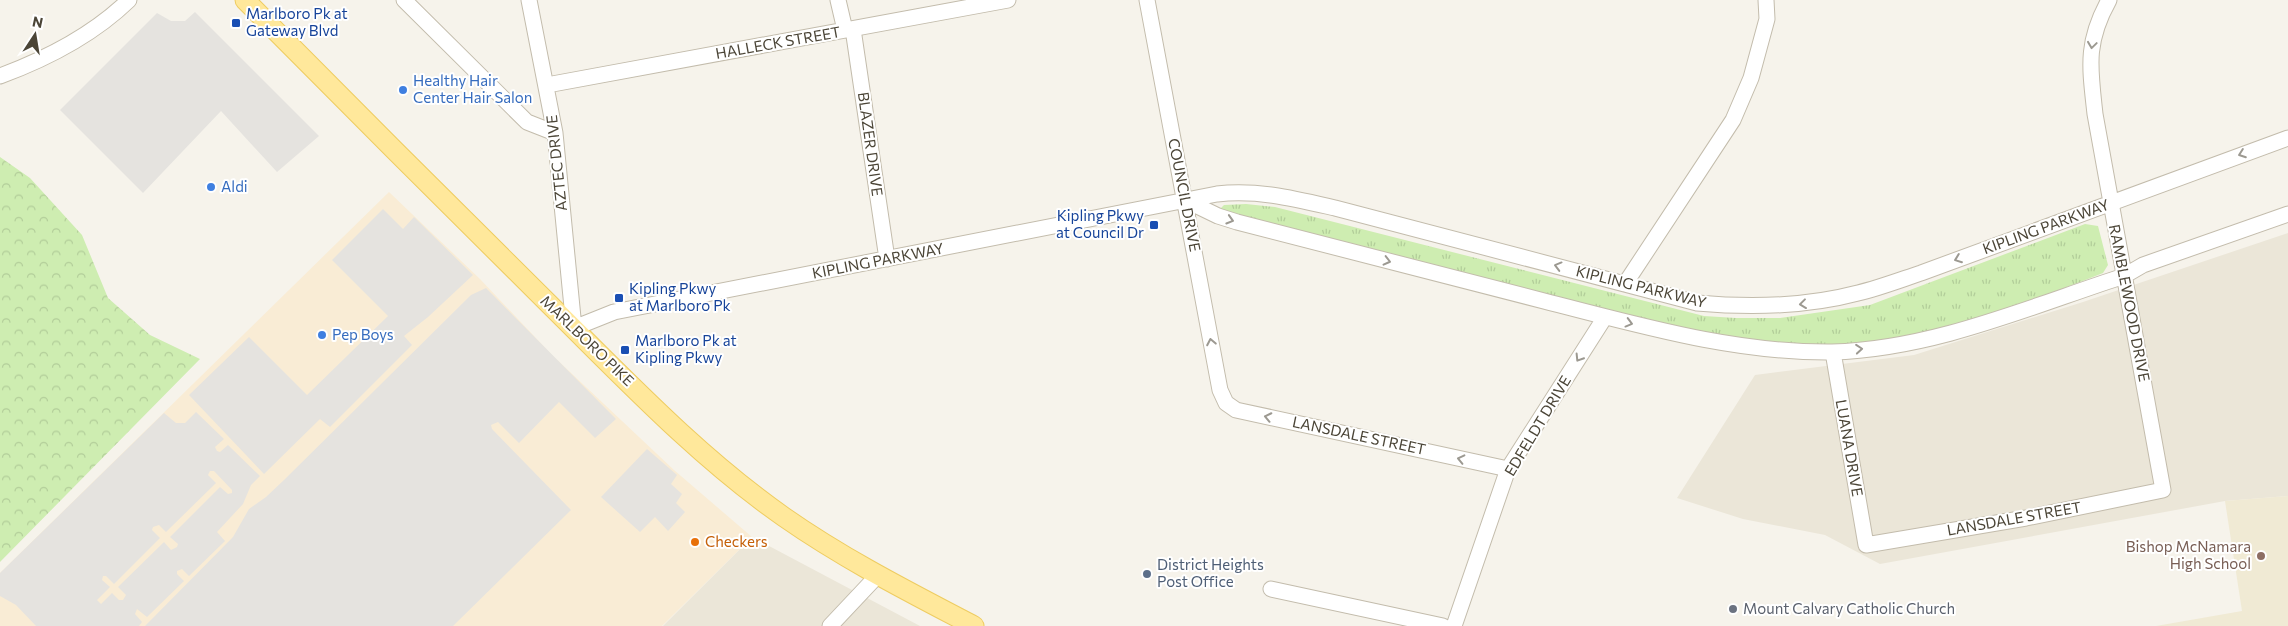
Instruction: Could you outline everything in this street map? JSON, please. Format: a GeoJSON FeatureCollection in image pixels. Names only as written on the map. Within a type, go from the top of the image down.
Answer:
{"type":"FeatureCollection","features":[{"type":"Feature","properties":{"kind":"main road","name":"MARLBORO PIKE"},"geometry":{"type":"LineString","coordinates":[[245,0],[430,188],[688,438],[784,517],[845,557],[974,626]]}},
{"type":"Feature","properties":{"kind":"street"},"geometry":{"type":"LineString","coordinates":[[0,76],[30,65],[88,33],[128,0]]}},
{"type":"Feature","properties":{"kind":"street"},"geometry":{"type":"LineString","coordinates":[[404,0],[527,122],[555,134]]}},
{"type":"Feature","properties":{"kind":"street","name":"AZTEC DRIVE"},"geometry":{"type":"LineString","coordinates":[[530,0],[555,134],[574,328]]}},
{"type":"Feature","properties":{"kind":"street","name":"BLAZER DRIVE"},"geometry":{"type":"LineString","coordinates":[[838,0],[849,30],[887,259]]}},
{"type":"Feature","properties":{"kind":"street","name":"HALLECK STREET"},"geometry":{"type":"LineString","coordinates":[[547,86],[1008,0]]}},
{"type":"Feature","properties":{"kind":"street","name":"COUNCIL DRIVE"},"geometry":{"type":"LineString","coordinates":[[1147,0],[1220,390]]}},
{"type":"Feature","properties":{"kind":"street"},"geometry":{"type":"LineString","coordinates":[[1625,284],[1733,120],[1754,70],[1766,19],[1766,0]]}},
{"type":"Feature","properties":{"kind":"street","name":"RAMBLEWOOD DRIVE"},"geometry":{"type":"LineString","coordinates":[[2109,0],[2097,22],[2090,55],[2095,114],[2162,490]]}},
{"type":"Feature","properties":{"kind":"street","name":"KIPLING PARKWAY"},"geometry":{"type":"LineString","coordinates":[[574,328],[614,312],[1228,193],[1278,195],[1335,208],[1697,302],[1735,306],[1776,306],[1826,301],[1859,293],[1921,273],[2070,216],[2288,138]]}},
{"type":"Feature","properties":{"kind":"street"},"geometry":{"type":"LineString","coordinates":[[1185,200],[1218,216],[1237,222],[1663,332],[1742,347],[1833,352],[1883,347],[1968,329],[2124,276],[2143,266],[2288,214]]}},
{"type":"Feature","properties":{"kind":"street","name":"EDFELDT DRIVE"},"geometry":{"type":"LineString","coordinates":[[1454,626],[1508,470],[1605,317]]}},
{"type":"Feature","properties":{"kind":"street","name":"LUANA DRIVE"},"geometry":{"type":"LineString","coordinates":[[1833,352],[1866,545]]}},
{"type":"Feature","properties":{"kind":"street","name":"LANSDALE STREET"},"geometry":{"type":"LineString","coordinates":[[1220,390],[1226,404],[1236,410],[1508,470]]}},
{"type":"Feature","properties":{"kind":"street","name":"LANSDALE STREET"},"geometry":{"type":"LineString","coordinates":[[1866,545],[2026,518],[2162,490]]}},
{"type":"Feature","properties":{"kind":"street"},"geometry":{"type":"LineString","coordinates":[[830,626],[878,575]]}},
{"type":"Feature","properties":{"kind":"street"},"geometry":{"type":"LineString","coordinates":[[1272,589],[1444,626]]}},
{"type":"Feature","properties":{"kind":"shaded area"},"geometry":{"type":"Polygon","coordinates":[[[195,12],[319,136],[277,172],[221,111],[143,193],[60,110],[157,13],[171,21],[185,21],[195,12]]]}},
{"type":"Feature","properties":{"kind":"shaded area"},"geometry":{"type":"Polygon","coordinates":[[[389,192],[480,279],[552,355],[674,470],[752,537],[662,626],[0,626],[0,573],[389,192]]]}},
{"type":"Feature","properties":{"kind":"shaded area"},"geometry":{"type":"Polygon","coordinates":[[[383,209],[403,229],[414,217],[473,275],[428,317],[404,336],[412,345],[330,427],[320,419],[264,474],[189,395],[249,337],[307,395],[388,316],[332,260],[383,209]]]}},
{"type":"Feature","properties":{"kind":"shaded area"},"geometry":{"type":"Polygon","coordinates":[[[2288,233],[2288,496],[2225,501],[1880,564],[1825,535],[1743,519],[1677,498],[1755,375],[1914,355],[2083,302],[2288,233]]]}},
{"type":"Feature","properties":{"kind":"shaded area"},"geometry":{"type":"Polygon","coordinates":[[[486,288],[616,419],[595,438],[559,402],[519,443],[498,422],[491,425],[492,429],[571,510],[453,626],[145,626],[233,537],[249,509],[266,497],[284,480],[471,295],[486,288]]]}},
{"type":"Feature","properties":{"kind":"shaded area"},"geometry":{"type":"Polygon","coordinates":[[[196,412],[224,439],[215,447],[217,451],[220,452],[228,445],[260,476],[251,485],[243,504],[217,532],[225,541],[189,576],[182,569],[177,571],[177,574],[184,581],[147,617],[137,609],[135,614],[142,622],[139,626],[36,626],[16,605],[0,596],[0,573],[164,413],[176,423],[185,423],[196,412]],[[210,471],[208,475],[216,483],[166,532],[159,525],[153,527],[152,530],[160,538],[114,584],[106,576],[103,576],[102,580],[110,587],[97,600],[101,604],[112,593],[119,600],[123,600],[126,595],[118,587],[164,542],[171,550],[177,547],[178,544],[170,537],[220,487],[228,494],[232,493],[232,490],[214,471],[210,471]]]}},
{"type":"Feature","properties":{"kind":"shaded area"},"geometry":{"type":"Polygon","coordinates":[[[647,449],[677,475],[671,484],[682,494],[676,503],[685,512],[668,531],[655,517],[640,532],[601,497],[647,449]]]}},
{"type":"Feature","properties":{"kind":"shaded area","name":"Bishop McNamara High School"},"geometry":{"type":"Polygon","coordinates":[[[2288,496],[2288,626],[2156,626],[2242,611],[2225,501],[2288,496]]]}},
{"type":"Feature","properties":{"kind":"shaded area"},"geometry":{"type":"Polygon","coordinates":[[[752,537],[920,626],[663,626],[752,537]]]}},
{"type":"Feature","properties":{"kind":"green space"},"geometry":{"type":"Polygon","coordinates":[[[0,157],[30,178],[82,235],[108,298],[150,335],[200,359],[0,562],[0,157]]]}},
{"type":"Feature","properties":{"kind":"green space"},"geometry":{"type":"Polygon","coordinates":[[[1246,204],[1275,207],[1704,316],[1780,318],[1870,305],[2085,224],[2098,226],[2108,265],[2103,273],[2008,309],[1943,329],[1878,342],[1844,346],[1787,346],[1730,340],[1225,215],[1220,209],[1224,205],[1246,204]]]}},
{"type":"Feature","properties":{"kind":"place","name":"Marlboro Pk at Gateway Blvd"},"geometry":{"type":"Point","coordinates":[236,23]}},
{"type":"Feature","properties":{"kind":"place","name":"Healthy Hair Center Hair Salon"},"geometry":{"type":"Point","coordinates":[403,90]}},
{"type":"Feature","properties":{"kind":"place","name":"Aldi"},"geometry":{"type":"Point","coordinates":[211,187]}},
{"type":"Feature","properties":{"kind":"place","name":"Kipling Pkwy at Council Dr"},"geometry":{"type":"Point","coordinates":[1154,225]}},
{"type":"Feature","properties":{"kind":"place","name":"Kipling Pkwy at Marlboro Pk"},"geometry":{"type":"Point","coordinates":[619,298]}},
{"type":"Feature","properties":{"kind":"place","name":"Pep Boys"},"geometry":{"type":"Point","coordinates":[322,335]}},
{"type":"Feature","properties":{"kind":"place","name":"Marlboro Pk at Kipling Pkwy"},"geometry":{"type":"Point","coordinates":[625,350]}},
{"type":"Feature","properties":{"kind":"place","name":"Checkers"},"geometry":{"type":"Point","coordinates":[695,542]}},
{"type":"Feature","properties":{"kind":"place","name":"Bishop McNamara High School"},"geometry":{"type":"Point","coordinates":[2261,556]}},
{"type":"Feature","properties":{"kind":"place","name":"District Heights Post Office"},"geometry":{"type":"Point","coordinates":[1147,574]}},
{"type":"Feature","properties":{"kind":"place","name":"Mount Calvary Catholic Church"},"geometry":{"type":"Point","coordinates":[1733,609]}}]}
